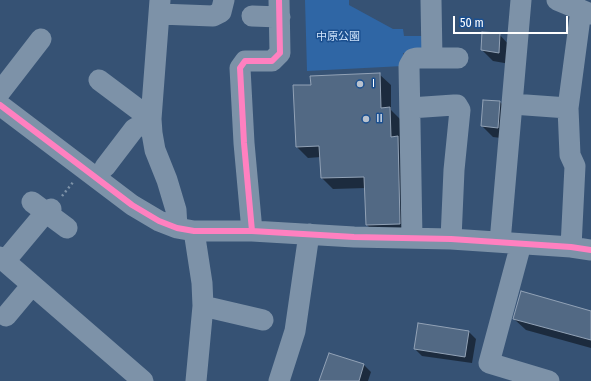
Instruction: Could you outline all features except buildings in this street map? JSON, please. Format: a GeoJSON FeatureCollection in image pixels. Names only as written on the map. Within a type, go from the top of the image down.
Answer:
{"type":"FeatureCollection","features":[{"type":"Feature","properties":{"kind":"street"},"geometry":{"type":"LineString","coordinates":[[196,381],[203,306],[202,284],[185,229],[176,210],[155,150],[151,119],[160,7],[213,16],[221,12],[224,0]]}},
{"type":"Feature","properties":{"kind":"street"},"geometry":{"type":"LineString","coordinates":[[431,0],[432,58]]}},
{"type":"Feature","properties":{"kind":"street"},"geometry":{"type":"LineString","coordinates":[[500,242],[521,0]]}},
{"type":"Feature","properties":{"kind":"street"},"geometry":{"type":"LineString","coordinates":[[571,247],[575,166],[570,155],[568,108],[576,6]]}},
{"type":"Feature","properties":{"kind":"street"},"geometry":{"type":"LineString","coordinates":[[252,16],[279,9],[280,49],[277,58],[272,61],[245,61],[240,68],[244,143],[252,231]]}},
{"type":"Feature","properties":{"kind":"street"},"geometry":{"type":"LineString","coordinates":[[0,92],[41,39]]}},
{"type":"Feature","properties":{"kind":"street"},"geometry":{"type":"LineString","coordinates":[[412,238],[410,108],[411,62],[417,58],[458,58]]}},
{"type":"Feature","properties":{"kind":"street"},"geometry":{"type":"LineString","coordinates":[[99,80],[151,119]]}},
{"type":"Feature","properties":{"kind":"street"},"geometry":{"type":"LineString","coordinates":[[512,104],[568,108]]}},
{"type":"Feature","properties":{"kind":"street"},"geometry":{"type":"LineString","coordinates":[[410,108],[454,105],[459,107],[451,239]]}},
{"type":"Feature","properties":{"kind":"street"},"geometry":{"type":"LineString","coordinates":[[0,106],[132,205],[159,221],[185,229],[451,239],[571,247],[591,250]]}},
{"type":"Feature","properties":{"kind":"street"},"geometry":{"type":"LineString","coordinates":[[105,167],[134,129],[151,119]]}},
{"type":"Feature","properties":{"kind":"street"},"geometry":{"type":"LineString","coordinates":[[67,228],[43,208],[3,259],[143,381]]}},
{"type":"Feature","properties":{"kind":"street"},"geometry":{"type":"LineString","coordinates":[[280,381],[295,331],[309,234]]}},
{"type":"Feature","properties":{"kind":"street"},"geometry":{"type":"LineString","coordinates":[[521,244],[489,363],[548,381]]}},
{"type":"Feature","properties":{"kind":"street"},"geometry":{"type":"LineString","coordinates":[[6,316],[32,285]]}},
{"type":"Feature","properties":{"kind":"street"},"geometry":{"type":"LineString","coordinates":[[203,306],[263,320]]}},
{"type":"Feature","properties":{"kind":"path"},"geometry":{"type":"LineString","coordinates":[[43,208],[84,169]]}},
{"type":"Feature","properties":{"kind":"green space","name":"中原公園"},"geometry":{"type":"Polygon","coordinates":[[[305,0],[349,0],[349,5],[393,29],[403,29],[404,36],[426,36],[424,52],[403,53],[403,66],[307,71],[305,0]]]}},
{"type":"Feature","properties":{"kind":"cycle path"},"geometry":{"type":"LineString","coordinates":[[252,231],[244,143],[240,68],[245,61],[272,61],[280,53],[279,0]]}},
{"type":"Feature","properties":{"kind":"cycle path"},"geometry":{"type":"LineString","coordinates":[[0,105],[132,205],[159,221],[177,228],[194,231],[252,231],[354,237],[451,239],[571,247],[591,250]]}},
{"type":"Feature","properties":{"kind":"place","name":"Ⅰ"},"geometry":{"type":"Point","coordinates":[360,84]}},
{"type":"Feature","properties":{"kind":"place","name":"Ⅱ"},"geometry":{"type":"Point","coordinates":[366,119]}}]}
